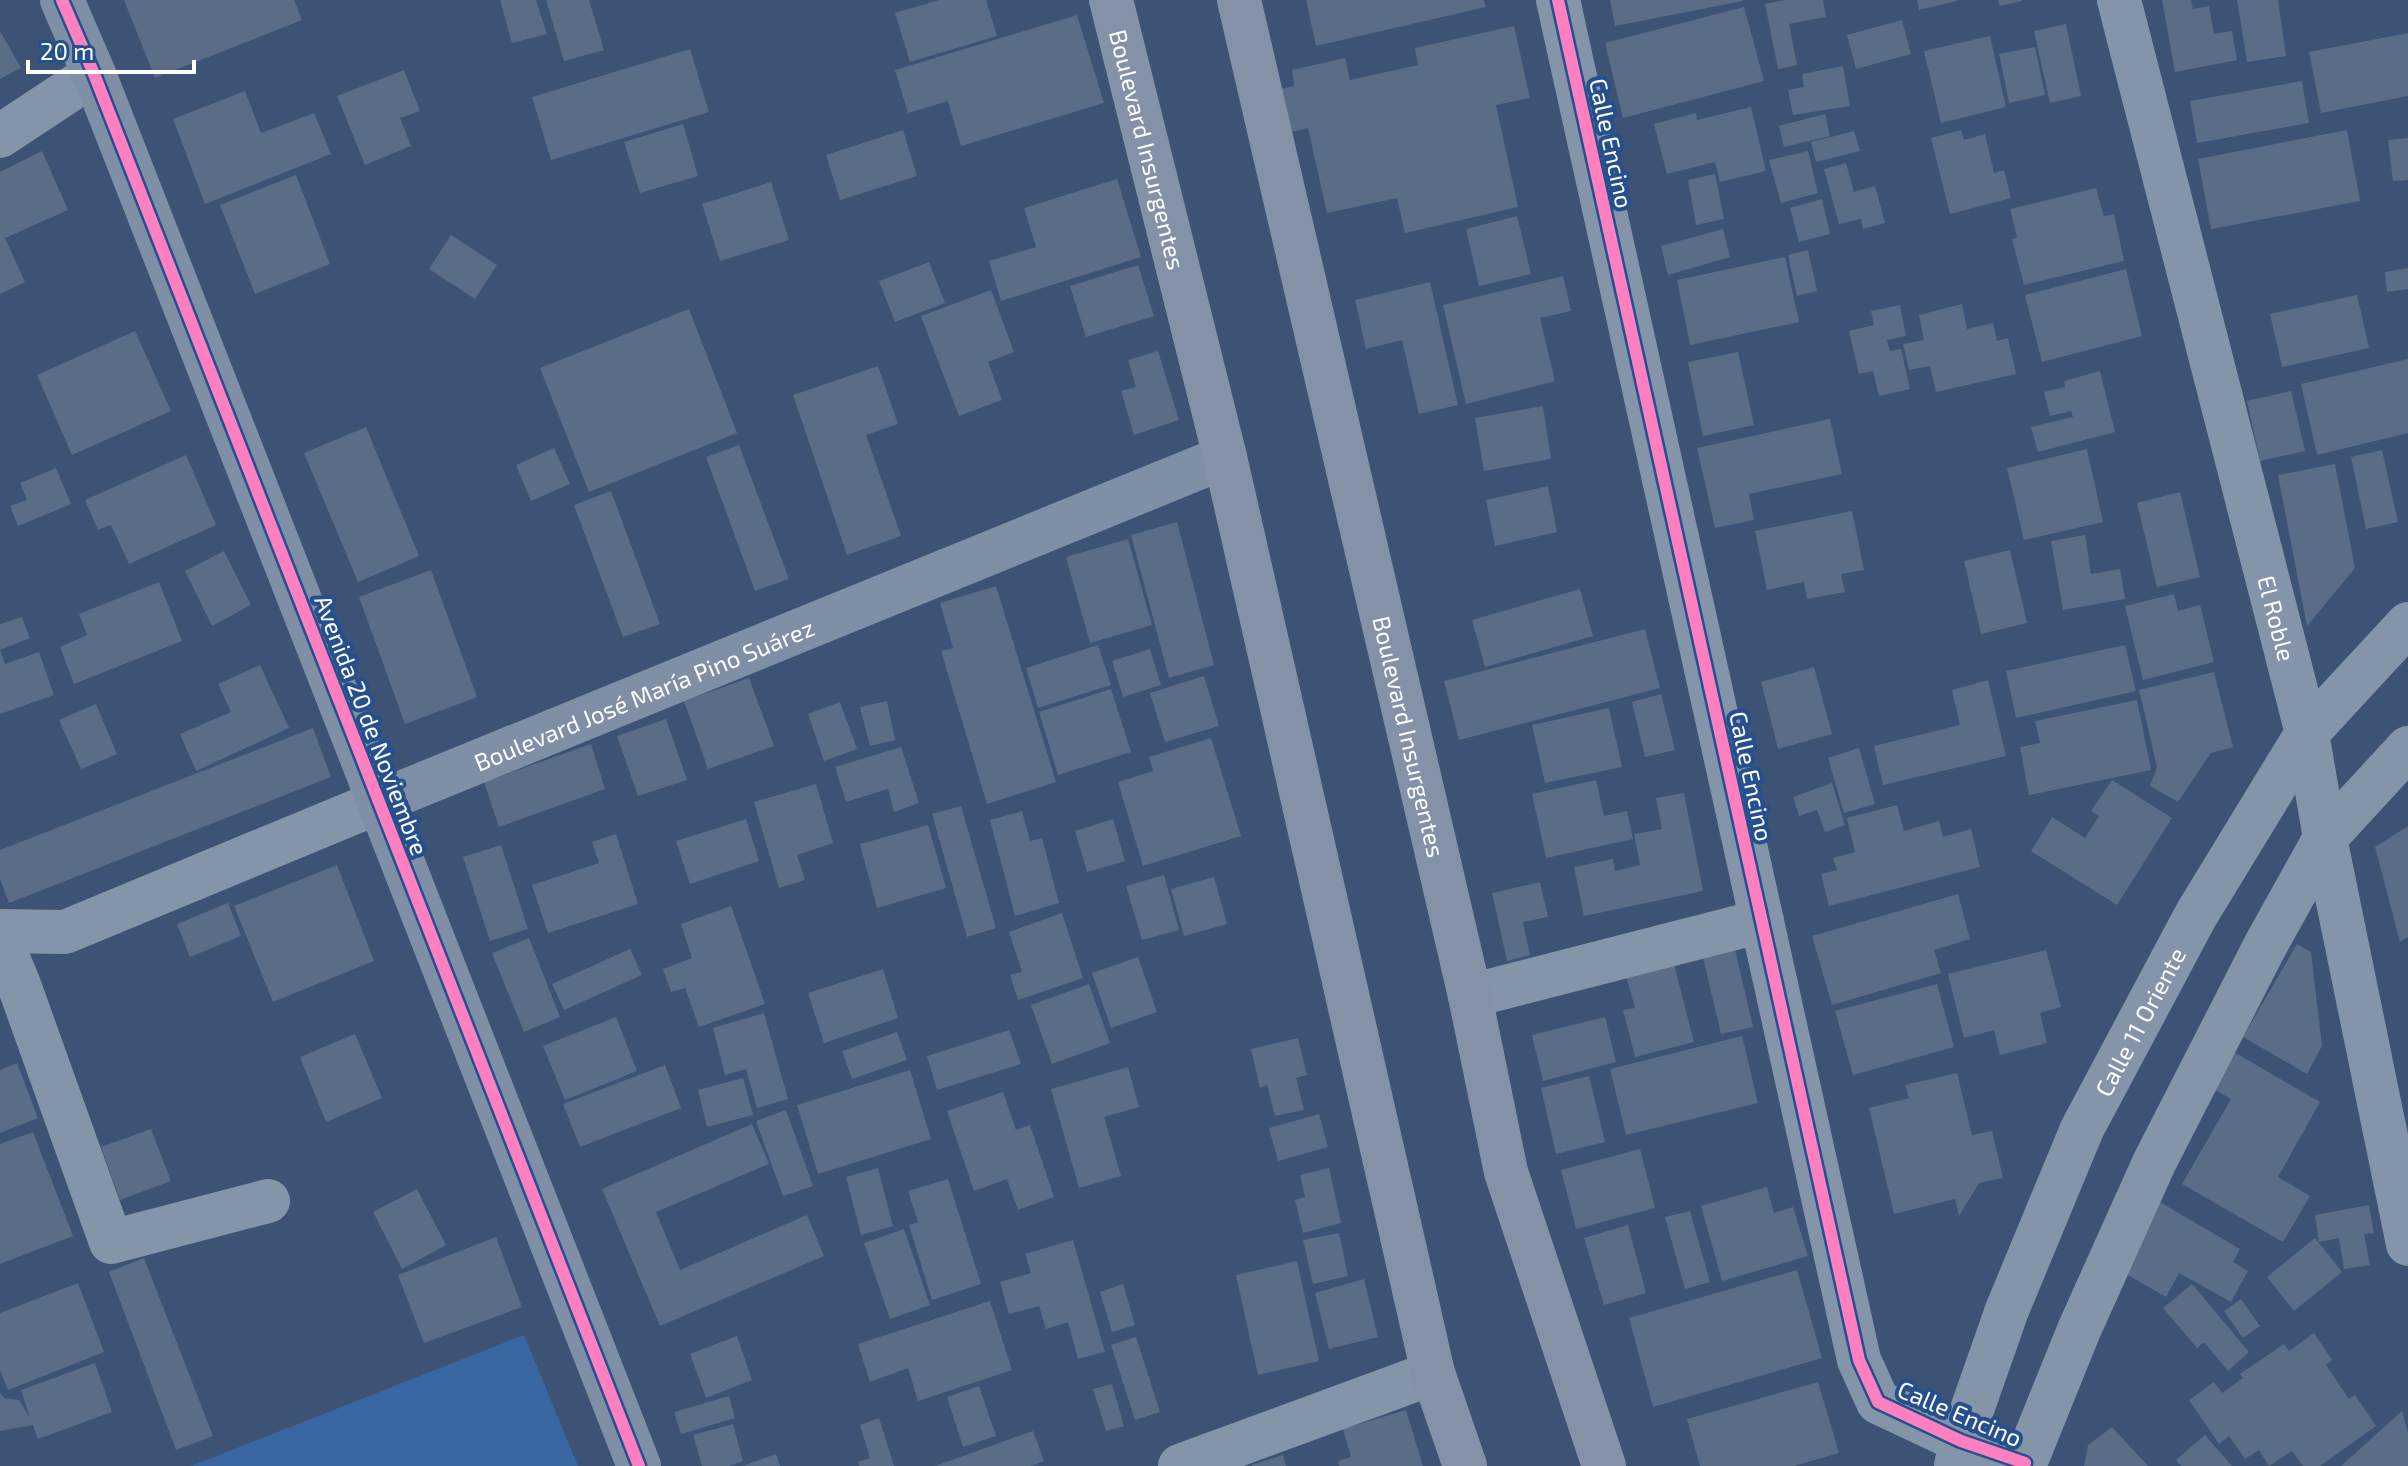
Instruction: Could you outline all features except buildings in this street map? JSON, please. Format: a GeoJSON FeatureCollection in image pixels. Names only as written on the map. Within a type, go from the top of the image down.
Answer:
{"type":"FeatureCollection","features":[{"type":"Feature","properties":{"kind":"main road","name":"Boulevard Insurgentes"},"geometry":{"type":"LineString","coordinates":[[1111,0],[1225,457],[1433,1373],[1465,1466]]}},
{"type":"Feature","properties":{"kind":"main road","name":"Boulevard Insurgentes"},"geometry":{"type":"LineString","coordinates":[[1239,0],[1470,996],[1506,1172],[1604,1466]]}},
{"type":"Feature","properties":{"kind":"street","name":"Avenida 20 de Noviembre"},"geometry":{"type":"LineString","coordinates":[[62,0],[94,74],[639,1466]]}},
{"type":"Feature","properties":{"kind":"street","name":"Calle Encino"},"geometry":{"type":"LineString","coordinates":[[1558,0],[1859,1360],[1878,1402],[1958,1453],[2024,1465]]}},
{"type":"Feature","properties":{"kind":"street","name":"El Roble"},"geometry":{"type":"LineString","coordinates":[[2119,0],[2307,733],[2325,838],[2408,1244]]}},
{"type":"Feature","properties":{"kind":"street"},"geometry":{"type":"LineString","coordinates":[[0,136],[94,74]]}},
{"type":"Feature","properties":{"kind":"street","name":"Boulevard José María Pino Suárez"},"geometry":{"type":"LineString","coordinates":[[0,931],[65,932],[1225,457]]}},
{"type":"Feature","properties":{"kind":"street","name":"Calle 11 Oriente"},"geometry":{"type":"LineString","coordinates":[[1958,1453],[2007,1310],[2082,1129],[2196,915],[2307,733],[2408,624]]}},
{"type":"Feature","properties":{"kind":"street"},"geometry":{"type":"LineString","coordinates":[[2024,1465],[2079,1330],[2154,1163],[2265,946],[2325,838],[2408,748]]}},
{"type":"Feature","properties":{"kind":"street"},"geometry":{"type":"LineString","coordinates":[[1470,996],[1762,921]]}},
{"type":"Feature","properties":{"kind":"street","name":"Boulevard José María Pino Suárez"},"geometry":{"type":"LineString","coordinates":[[10,989],[65,932]]}},
{"type":"Feature","properties":{"kind":"street"},"geometry":{"type":"LineString","coordinates":[[0,939],[10,989],[111,1242],[268,1201]]}},
{"type":"Feature","properties":{"kind":"street"},"geometry":{"type":"LineString","coordinates":[[1180,1466],[1433,1373]]}},
{"type":"Feature","properties":{"kind":"shaded area"},"geometry":{"type":"Polygon","coordinates":[[[524,1335],[578,1466],[191,1466],[524,1335]]]}},
{"type":"Feature","properties":{"kind":"cycle path"},"geometry":{"type":"LineString","coordinates":[[62,0],[94,74],[639,1466]]}},
{"type":"Feature","properties":{"kind":"cycle path"},"geometry":{"type":"LineString","coordinates":[[1558,0],[1859,1360],[1878,1402],[1961,1441],[2025,1463]]}}]}
